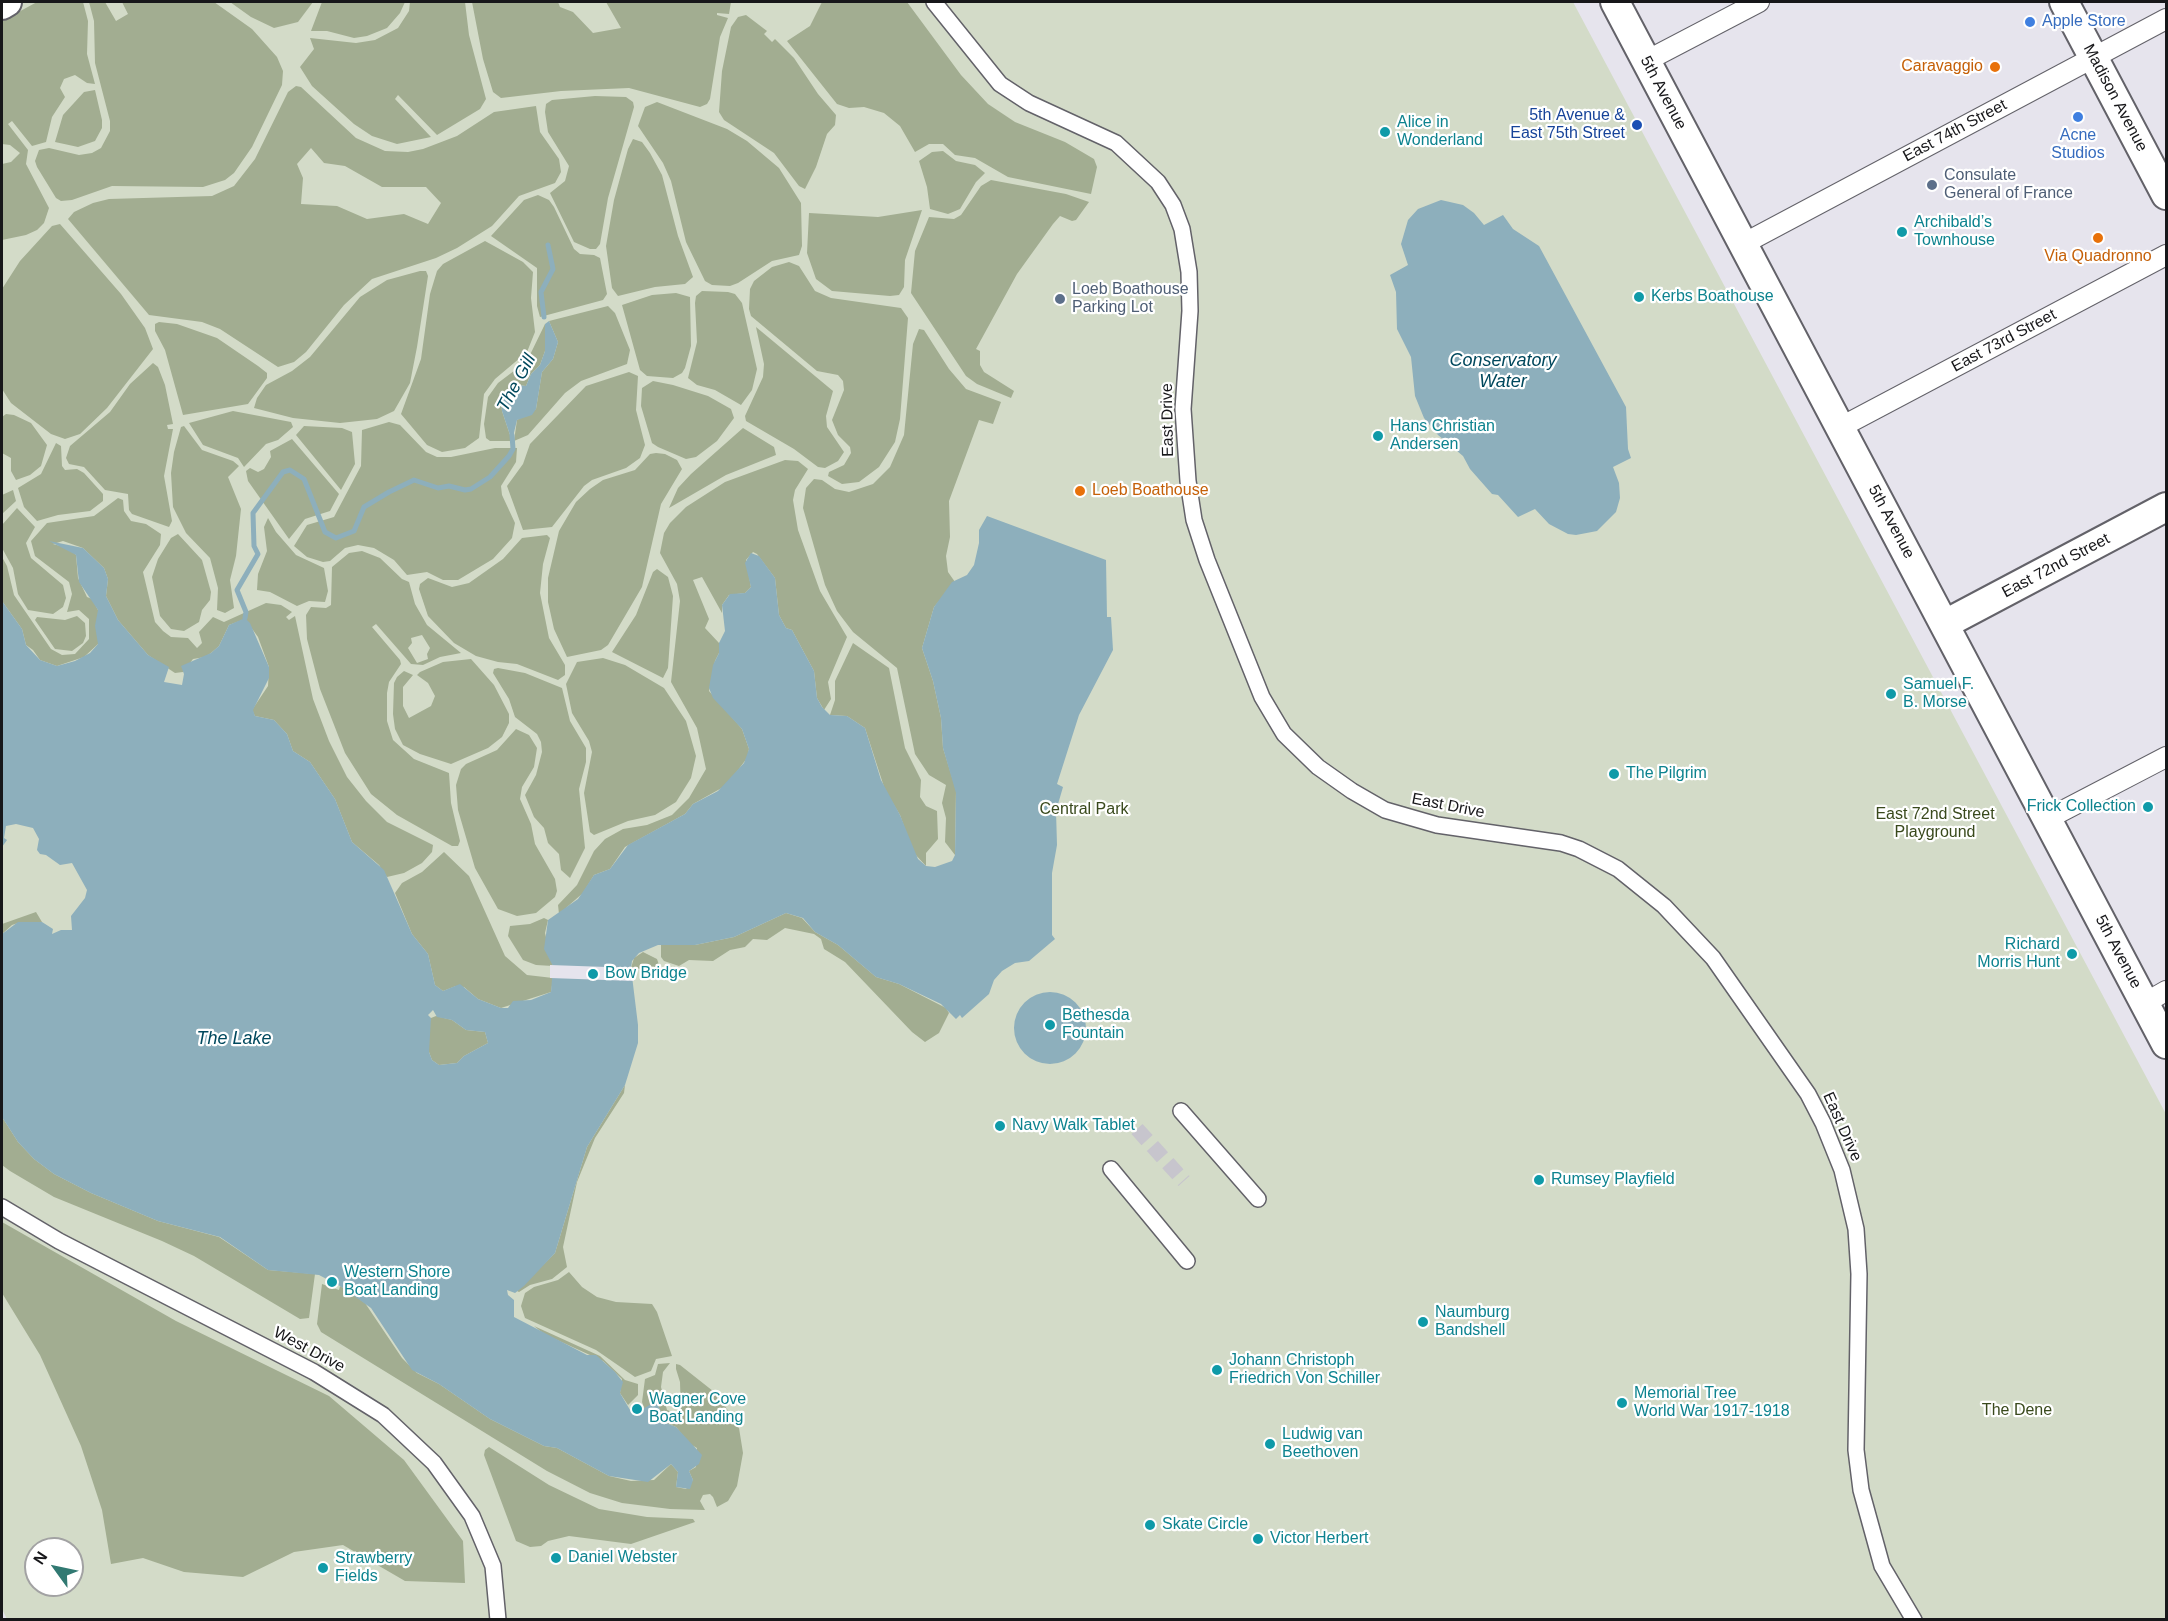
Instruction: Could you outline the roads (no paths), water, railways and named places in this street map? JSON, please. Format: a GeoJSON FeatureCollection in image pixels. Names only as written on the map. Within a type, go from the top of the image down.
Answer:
{"type":"FeatureCollection","features":[{"type":"Feature","properties":{"kind":"main road"},"geometry":{"type":"LineString","coordinates":[[2,5],[7,2]]}},
{"type":"Feature","properties":{"kind":"main road","name":"5th Avenue"},"geometry":{"type":"LineString","coordinates":[[1615,2],[2048,819],[2156,997],[2166,1044]]}},
{"type":"Feature","properties":{"kind":"main road","name":"Madison Avenue"},"geometry":{"type":"LineString","coordinates":[[2064,2],[2166,195]]}},
{"type":"Feature","properties":{"kind":"main road","name":"East 72nd Street"},"geometry":{"type":"LineString","coordinates":[[1945,624],[2166,507]]}},
{"type":"Feature","properties":{"kind":"street","name":"East Drive"},"geometry":{"type":"LineString","coordinates":[[934,2],[1000,84],[1029,103],[1116,143],[1158,182],[1173,205],[1182,229],[1189,272],[1190,311],[1183,409],[1191,502],[1207,560],[1276,724],[1303,755],[1335,780],[1371,802],[1413,820],[1537,838],[1579,849],[1607,862],[1639,884],[1678,919],[1722,969],[1814,1106],[1830,1137],[1853,1210],[1858,1258],[1858,1470],[1870,1530],[1882,1566],[1914,1620]]}},
{"type":"Feature","properties":{"kind":"street"},"geometry":{"type":"LineString","coordinates":[[1646,61],[1759,2]]}},
{"type":"Feature","properties":{"kind":"street","name":"East 74th Street"},"geometry":{"type":"LineString","coordinates":[[1743,244],[2166,19]]}},
{"type":"Feature","properties":{"kind":"street","name":"East 73rd Street"},"geometry":{"type":"LineString","coordinates":[[1840,427],[2166,255]]}},
{"type":"Feature","properties":{"kind":"street"},"geometry":{"type":"LineString","coordinates":[[2048,819],[2166,757]]}},
{"type":"Feature","properties":{"kind":"street"},"geometry":{"type":"LineString","coordinates":[[1181,1111],[1258,1199]]}},
{"type":"Feature","properties":{"kind":"street"},"geometry":{"type":"LineString","coordinates":[[1111,1169],[1187,1261]]}},
{"type":"Feature","properties":{"kind":"street","name":"West Drive"},"geometry":{"type":"LineString","coordinates":[[2,1207],[59,1241],[314,1372],[382,1414],[434,1463],[472,1516],[493,1566],[498,1620]]}},
{"type":"Feature","properties":{"kind":"water","name":"Conservatory Water"},"geometry":{"type":"Polygon","coordinates":[[[1441,200],[1463,205],[1484,225],[1503,215],[1513,229],[1539,246],[1626,407],[1628,449],[1631,458],[1613,467],[1619,483],[1620,498],[1616,512],[1597,531],[1576,535],[1568,534],[1549,524],[1535,509],[1518,517],[1498,495],[1492,494],[1470,469],[1463,456],[1438,435],[1424,418],[1415,396],[1411,357],[1397,329],[1396,292],[1390,275],[1408,265],[1401,244],[1408,220],[1418,209],[1441,200]]]}},
{"type":"Feature","properties":{"kind":"water"},"geometry":{"type":"Polygon","coordinates":[[[549,321],[558,342],[553,359],[542,372],[536,409],[532,415],[517,420],[512,441],[502,411],[501,400],[510,388],[518,385],[526,386],[531,374],[540,365],[545,351],[545,324],[549,321]]]}},
{"type":"Feature","properties":{"kind":"water","name":"The Lake"},"geometry":{"type":"Polygon","coordinates":[[[987,516],[1106,560],[1107,617],[1111,617],[1113,650],[1079,715],[1057,784],[1063,787],[1056,811],[1057,845],[1052,873],[1052,935],[1055,939],[1029,961],[1015,963],[1002,971],[994,980],[989,994],[962,1018],[960,1015],[956,1019],[941,1004],[899,984],[876,977],[838,945],[815,932],[803,918],[786,913],[734,937],[695,945],[658,945],[639,953],[632,961],[631,968],[638,1043],[625,1085],[587,1147],[555,1253],[515,1293],[507,1290],[508,1295],[514,1300],[514,1317],[587,1355],[596,1355],[615,1372],[623,1382],[620,1393],[633,1415],[656,1401],[666,1423],[676,1427],[702,1455],[699,1464],[689,1471],[693,1480],[690,1489],[676,1487],[678,1472],[671,1464],[648,1482],[609,1476],[557,1448],[544,1446],[490,1419],[439,1384],[412,1370],[371,1308],[340,1286],[319,1275],[268,1270],[220,1237],[158,1221],[91,1193],[54,1174],[34,1159],[18,1142],[2,1117],[2,934],[18,922],[42,922],[53,929],[52,934],[61,930],[72,930],[71,916],[85,898],[87,890],[72,863],[60,865],[46,855],[40,854],[37,850],[39,839],[33,828],[16,824],[6,826],[4,838],[7,840],[2,847],[2,601],[22,629],[26,645],[40,660],[57,666],[75,661],[90,653],[98,644],[95,626],[98,610],[79,582],[76,555],[49,541],[83,548],[104,568],[108,579],[106,596],[118,620],[148,655],[169,667],[164,682],[182,685],[184,674],[181,666],[211,653],[219,646],[229,625],[245,618],[250,623],[269,667],[269,678],[253,710],[255,716],[274,720],[287,734],[293,751],[310,762],[335,799],[352,842],[384,870],[412,934],[428,954],[435,985],[443,991],[460,984],[478,999],[501,1008],[508,1008],[513,1001],[531,1000],[551,992],[553,966],[544,949],[548,920],[578,899],[594,875],[610,869],[628,845],[685,814],[693,804],[718,791],[744,763],[749,749],[742,729],[713,698],[709,688],[713,665],[719,653],[719,643],[725,631],[722,605],[730,594],[745,593],[751,587],[745,563],[751,553],[759,556],[775,578],[779,615],[786,628],[792,630],[814,671],[817,698],[822,707],[830,715],[847,716],[865,728],[881,780],[900,815],[918,859],[926,866],[935,867],[952,861],[955,855],[956,793],[943,748],[941,718],[933,681],[922,648],[934,607],[952,582],[967,575],[974,565],[979,543],[979,530],[987,516]],[[433,1010],[428,1015],[431,1018],[429,1052],[432,1060],[439,1065],[457,1063],[464,1056],[488,1043],[485,1032],[466,1030],[452,1020],[437,1017],[433,1010]]]}},
{"type":"Feature","properties":{"kind":"water","name":"Bethesda Fountain"},"geometry":{"type":"Polygon","coordinates":[[[1043,992],[1057,992],[1076,1002],[1086,1021],[1086,1035],[1076,1054],[1057,1064],[1043,1064],[1024,1054],[1014,1035],[1014,1021],[1024,1002],[1043,992]]]}},
{"type":"Feature","properties":{"kind":"waterway","name":"The Gill"},"geometry":{"type":"LineString","coordinates":[[544,317],[541,292],[553,269],[548,245]]}},
{"type":"Feature","properties":{"kind":"waterway","name":"The Gill"},"geometry":{"type":"LineString","coordinates":[[245,618],[246,612],[237,590],[258,554],[254,546],[253,513],[283,472],[290,470],[304,479],[325,532],[336,538],[354,531],[364,507],[414,480],[438,488],[449,486],[465,490],[471,489],[490,477],[509,456],[513,449],[512,435]]}},
{"type":"Feature","properties":{"kind":"tunnel"},"geometry":{"type":"LineString","coordinates":[[1137,1129],[1184,1181]]}},
{"type":"Feature","properties":{"kind":"place","name":"Apple Store"},"geometry":{"type":"Point","coordinates":[2030,22]}},
{"type":"Feature","properties":{"kind":"place","name":"Caravaggio"},"geometry":{"type":"Point","coordinates":[1995,67]}},
{"type":"Feature","properties":{"kind":"place","name":"Acne Studios"},"geometry":{"type":"Point","coordinates":[2078,117]}},
{"type":"Feature","properties":{"kind":"place","name":"5th Avenue & East 75th Street"},"geometry":{"type":"Point","coordinates":[1637,125]}},
{"type":"Feature","properties":{"kind":"place","name":"Alice in Wonderland"},"geometry":{"type":"Point","coordinates":[1385,132]}},
{"type":"Feature","properties":{"kind":"place","name":"Consulate General of France"},"geometry":{"type":"Point","coordinates":[1932,185]}},
{"type":"Feature","properties":{"kind":"place","name":"Archibald’s Townhouse"},"geometry":{"type":"Point","coordinates":[1902,232]}},
{"type":"Feature","properties":{"kind":"place","name":"Via Quadronno"},"geometry":{"type":"Point","coordinates":[2098,238]}},
{"type":"Feature","properties":{"kind":"place","name":"Kerbs Boathouse"},"geometry":{"type":"Point","coordinates":[1639,297]}},
{"type":"Feature","properties":{"kind":"place","name":"Loeb Boathouse Parking Lot"},"geometry":{"type":"Point","coordinates":[1060,299]}},
{"type":"Feature","properties":{"kind":"place","name":"Hans Christian Andersen"},"geometry":{"type":"Point","coordinates":[1378,436]}},
{"type":"Feature","properties":{"kind":"place","name":"Loeb Boathouse"},"geometry":{"type":"Point","coordinates":[1080,491]}},
{"type":"Feature","properties":{"kind":"place","name":"Samuel F. B. Morse"},"geometry":{"type":"Point","coordinates":[1891,694]}},
{"type":"Feature","properties":{"kind":"place","name":"The Pilgrim"},"geometry":{"type":"Point","coordinates":[1614,774]}},
{"type":"Feature","properties":{"kind":"place","name":"Frick Collection"},"geometry":{"type":"Point","coordinates":[2148,807]}},
{"type":"Feature","properties":{"kind":"place","name":"Richard Morris Hunt"},"geometry":{"type":"Point","coordinates":[2072,954]}},
{"type":"Feature","properties":{"kind":"place","name":"Bow Bridge"},"geometry":{"type":"Point","coordinates":[593,974]}},
{"type":"Feature","properties":{"kind":"place","name":"Bethesda Fountain"},"geometry":{"type":"Point","coordinates":[1050,1025]}},
{"type":"Feature","properties":{"kind":"place","name":"Navy Walk Tablet"},"geometry":{"type":"Point","coordinates":[1000,1126]}},
{"type":"Feature","properties":{"kind":"place","name":"Rumsey Playfield"},"geometry":{"type":"Point","coordinates":[1539,1180]}},
{"type":"Feature","properties":{"kind":"place","name":"Western Shore Boat Landing"},"geometry":{"type":"Point","coordinates":[332,1282]}},
{"type":"Feature","properties":{"kind":"place","name":"Naumburg Bandshell"},"geometry":{"type":"Point","coordinates":[1423,1322]}},
{"type":"Feature","properties":{"kind":"place","name":"Johann Christoph Friedrich Von Schiller"},"geometry":{"type":"Point","coordinates":[1217,1370]}},
{"type":"Feature","properties":{"kind":"place","name":"Memorial Tree World War 1917-1918"},"geometry":{"type":"Point","coordinates":[1622,1403]}},
{"type":"Feature","properties":{"kind":"place","name":"Wagner Cove Boat Landing"},"geometry":{"type":"Point","coordinates":[637,1409]}},
{"type":"Feature","properties":{"kind":"place","name":"Ludwig van Beethoven"},"geometry":{"type":"Point","coordinates":[1270,1444]}},
{"type":"Feature","properties":{"kind":"place","name":"Skate Circle"},"geometry":{"type":"Point","coordinates":[1150,1525]}},
{"type":"Feature","properties":{"kind":"place","name":"Victor Herbert"},"geometry":{"type":"Point","coordinates":[1258,1539]}},
{"type":"Feature","properties":{"kind":"place","name":"Daniel Webster"},"geometry":{"type":"Point","coordinates":[556,1558]}},
{"type":"Feature","properties":{"kind":"place","name":"Strawberry Fields"},"geometry":{"type":"Point","coordinates":[323,1568]}},
{"type":"Feature","properties":{"kind":"park label","name":"Central Park"},"geometry":{"type":"Point","coordinates":[1084,810]}},
{"type":"Feature","properties":{"kind":"park label","name":"East 72nd Street Playground"},"geometry":{"type":"Point","coordinates":[1935,824]}},
{"type":"Feature","properties":{"kind":"park label","name":"The Dene"},"geometry":{"type":"Point","coordinates":[2017,1411]}}]}
